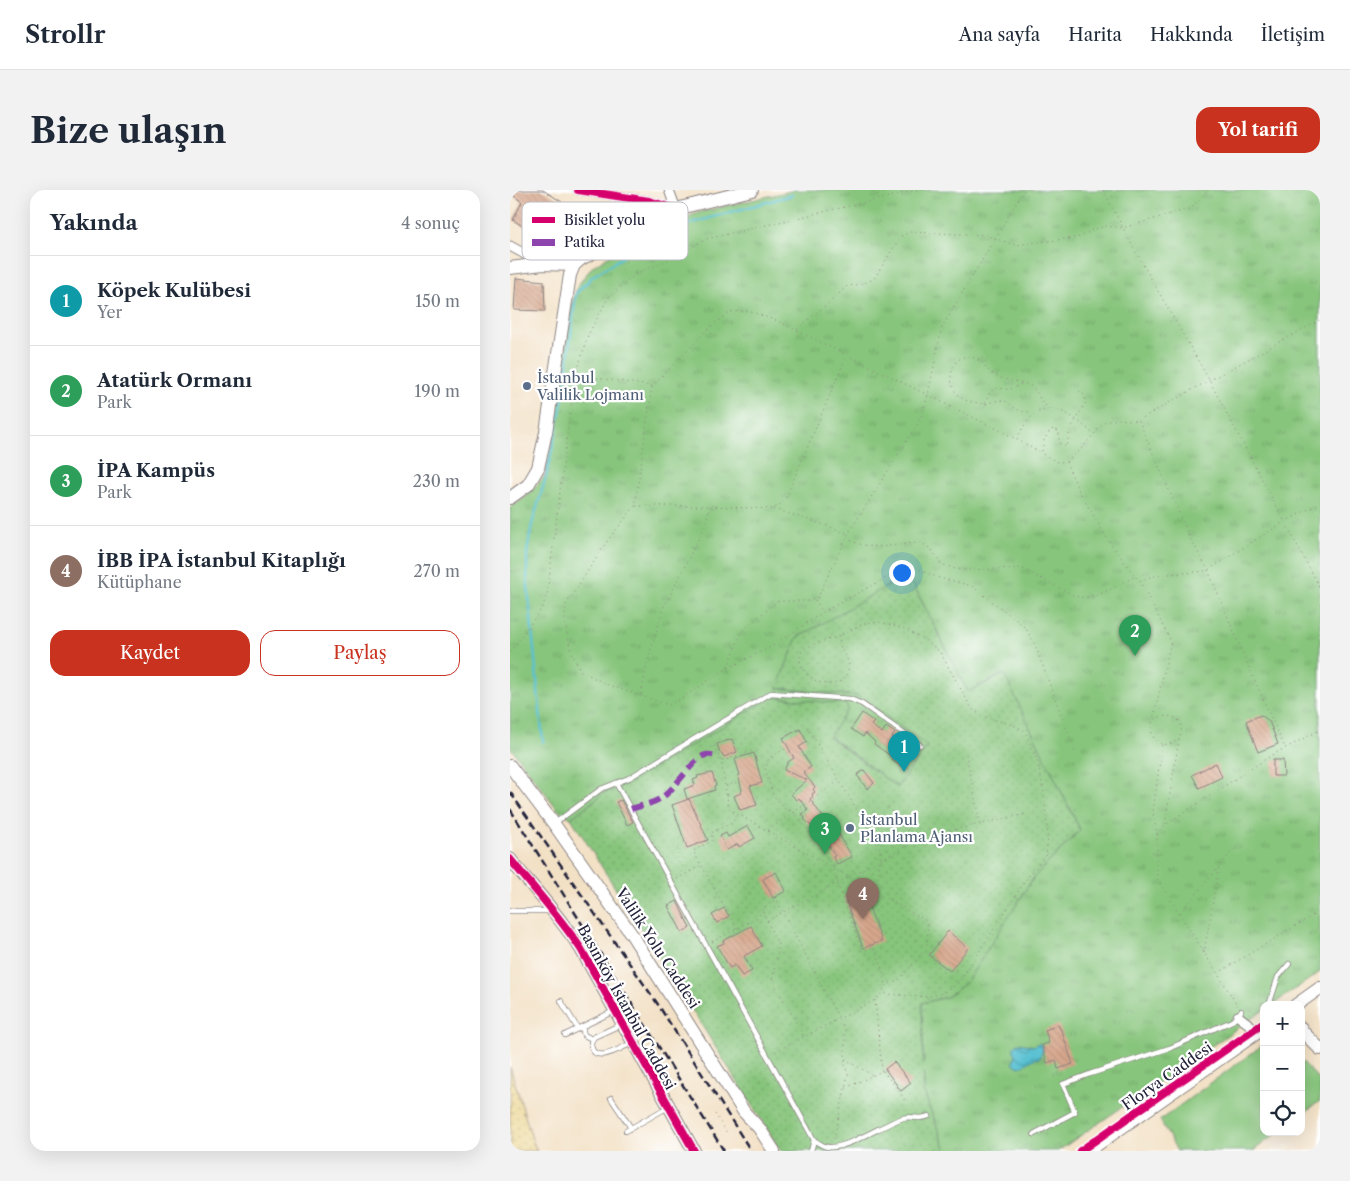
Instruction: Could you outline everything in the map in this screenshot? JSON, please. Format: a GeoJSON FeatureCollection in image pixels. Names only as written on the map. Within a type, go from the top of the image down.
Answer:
{"type":"FeatureCollection","features":[{"type":"Feature","properties":{"kind":"main road"},"geometry":{"type":"LineString","coordinates":[[688,206],[752,190]]}},
{"type":"Feature","properties":{"kind":"main road"},"geometry":{"type":"LineString","coordinates":[[510,498],[528,485],[534,478],[543,452],[570,275],[574,265],[579,260]]}},
{"type":"Feature","properties":{"kind":"main road"},"geometry":{"type":"LineString","coordinates":[[510,268],[543,264],[574,265]]}},
{"type":"Feature","properties":{"kind":"main road","name":"Valilik Yolu Caddesi"},"geometry":{"type":"LineString","coordinates":[[510,766],[554,824],[632,935],[744,1112],[774,1151]]}},
{"type":"Feature","properties":{"kind":"main road","name":"Basınköy İstanbul Caddesi"},"geometry":{"type":"LineString","coordinates":[[510,859],[552,911],[565,924],[581,949],[694,1151]]}},
{"type":"Feature","properties":{"kind":"main road"},"geometry":{"type":"LineString","coordinates":[[1302,1001],[1320,988]]}},
{"type":"Feature","properties":{"kind":"main road","name":"Florya Caddesi"},"geometry":{"type":"LineString","coordinates":[[1088,1151],[1260,1028]]}},
{"type":"Feature","properties":{"kind":"main road"},"geometry":{"type":"LineString","coordinates":[[1305,1028],[1320,1042]]}},
{"type":"Feature","properties":{"kind":"main road"},"geometry":{"type":"LineString","coordinates":[[1305,1034],[1320,1049]]}},
{"type":"Feature","properties":{"kind":"street"},"geometry":{"type":"LineString","coordinates":[[578,190],[652,202]]}},
{"type":"Feature","properties":{"kind":"street"},"geometry":{"type":"LineString","coordinates":[[669,190],[673,202]]}},
{"type":"Feature","properties":{"kind":"street"},"geometry":{"type":"LineString","coordinates":[[510,246],[522,253]]}},
{"type":"Feature","properties":{"kind":"street"},"geometry":{"type":"LineString","coordinates":[[536,260],[543,264]]}},
{"type":"Feature","properties":{"kind":"street"},"geometry":{"type":"LineString","coordinates":[[1240,1013],[1260,1026]]}},
{"type":"Feature","properties":{"kind":"lane"},"geometry":{"type":"LineString","coordinates":[[554,824],[594,794],[629,778],[771,693],[850,700],[862,704],[920,746]]}},
{"type":"Feature","properties":{"kind":"lane"},"geometry":{"type":"LineString","coordinates":[[616,783],[814,1140],[822,1146],[843,1145],[906,1117],[922,1119],[929,1116]]}},
{"type":"Feature","properties":{"kind":"lane"},"geometry":{"type":"LineString","coordinates":[[510,911],[552,911]]}},
{"type":"Feature","properties":{"kind":"lane"},"geometry":{"type":"LineString","coordinates":[[1270,1001],[1278,978],[1289,964]]}},
{"type":"Feature","properties":{"kind":"lane"},"geometry":{"type":"LineString","coordinates":[[562,1001],[584,1035],[592,1039]]}},
{"type":"Feature","properties":{"kind":"lane"},"geometry":{"type":"LineString","coordinates":[[565,1035],[615,1011]]}},
{"type":"Feature","properties":{"kind":"lane"},"geometry":{"type":"LineString","coordinates":[[1034,1134],[1075,1112],[1062,1084],[1170,1048],[1232,1021],[1240,1013]]}},
{"type":"Feature","properties":{"kind":"lane"},"geometry":{"type":"LineString","coordinates":[[623,1023],[594,1036],[591,1047],[598,1055],[607,1054],[634,1042]]}},
{"type":"Feature","properties":{"kind":"lane"},"geometry":{"type":"LineString","coordinates":[[611,1098],[629,1130],[668,1107]]}},
{"type":"Feature","properties":{"kind":"lane"},"geometry":{"type":"LineString","coordinates":[[811,1151],[814,1140]]}},
{"type":"Feature","properties":{"kind":"path"},"geometry":{"type":"LineString","coordinates":[[688,249],[706,239],[918,190]]}},
{"type":"Feature","properties":{"kind":"path"},"geometry":{"type":"LineString","coordinates":[[728,668],[742,631],[775,603],[778,601],[810,601],[820,592],[848,534],[920,420],[928,395],[942,327],[1024,190]]}},
{"type":"Feature","properties":{"kind":"path"},"geometry":{"type":"LineString","coordinates":[[1103,190],[1210,381],[1320,588]]}},
{"type":"Feature","properties":{"kind":"path"},"geometry":{"type":"LineString","coordinates":[[796,330],[847,286],[870,282],[874,279],[901,236],[910,232],[985,235],[1015,244],[1081,237],[1092,230],[1106,226],[1123,228],[1191,208],[1208,190]]}},
{"type":"Feature","properties":{"kind":"path"},"geometry":{"type":"LineString","coordinates":[[510,652],[542,608],[547,595],[569,419],[577,375],[588,335],[608,298],[636,274],[667,260]]}},
{"type":"Feature","properties":{"kind":"path"},"geometry":{"type":"LineString","coordinates":[[1076,754],[1035,644],[1026,629],[1005,610],[972,586],[942,579],[910,566],[823,612],[771,647],[728,668],[669,705],[608,685],[581,671],[571,652],[565,624],[565,606],[608,540],[636,506],[652,386],[710,327],[730,312],[748,311],[778,321],[1016,439],[1058,462],[1066,462],[1084,446],[1104,422],[1119,419],[1138,421],[1320,320]]}},
{"type":"Feature","properties":{"kind":"path"},"geometry":{"type":"LineString","coordinates":[[773,509],[784,502],[847,355]]}},
{"type":"Feature","properties":{"kind":"path"},"geometry":{"type":"LineString","coordinates":[[1032,416],[1029,412],[1019,411],[1005,400],[999,399],[985,404],[962,399],[955,391],[951,373],[957,360],[976,358],[992,373],[1032,387],[1040,401],[1049,408]]}},
{"type":"Feature","properties":{"kind":"path"},"geometry":{"type":"LineString","coordinates":[[577,375],[652,386]]}},
{"type":"Feature","properties":{"kind":"path"},"geometry":{"type":"LineString","coordinates":[[985,404],[990,390],[999,388],[1010,390],[1021,384]]}},
{"type":"Feature","properties":{"kind":"path"},"geometry":{"type":"LineString","coordinates":[[1042,453],[1044,440],[1050,429],[1059,431],[1059,443],[1066,447],[1071,428],[1086,402],[1084,395],[1079,391]]}},
{"type":"Feature","properties":{"kind":"path"},"geometry":{"type":"LineString","coordinates":[[1016,439],[1023,426],[1032,416],[1040,410],[1049,408],[1058,410],[1076,419],[1093,434]]}},
{"type":"Feature","properties":{"kind":"path"},"geometry":{"type":"LineString","coordinates":[[1138,421],[1189,536],[1208,570],[1285,748]]}},
{"type":"Feature","properties":{"kind":"path"},"geometry":{"type":"LineString","coordinates":[[1066,462],[1085,501],[1110,543],[1139,581],[1171,641],[1151,730],[1157,742],[1162,745],[1169,745],[1179,739]]}},
{"type":"Feature","properties":{"kind":"path"},"geometry":{"type":"LineString","coordinates":[[1139,581],[1150,576],[1208,570],[1284,522],[1320,503]]}},
{"type":"Feature","properties":{"kind":"path"},"geometry":{"type":"LineString","coordinates":[[636,506],[710,506],[773,509],[848,534]]}},
{"type":"Feature","properties":{"kind":"path"},"geometry":{"type":"LineString","coordinates":[[641,695],[650,651],[664,607],[704,528],[710,506]]}},
{"type":"Feature","properties":{"kind":"path"},"geometry":{"type":"LineString","coordinates":[[846,538],[873,548],[922,543],[932,550],[941,564],[956,568],[973,570],[1021,568],[1075,596],[1083,598],[1092,598],[1135,576]]}},
{"type":"Feature","properties":{"kind":"path"},"geometry":{"type":"LineString","coordinates":[[814,599],[823,612]]}},
{"type":"Feature","properties":{"kind":"path"},"geometry":{"type":"LineString","coordinates":[[839,636],[841,648],[848,660],[849,670],[843,678],[832,685],[823,684],[809,676],[799,660],[802,651],[814,644],[839,636],[861,624],[879,622],[903,628],[934,646],[950,668],[972,709],[982,716],[1016,726],[1024,731],[1038,762],[1044,793],[1048,837],[1046,855],[1026,881],[972,966],[960,981],[947,992],[935,996],[881,994]]}},
{"type":"Feature","properties":{"kind":"path"},"geometry":{"type":"LineString","coordinates":[[1153,720],[1166,715],[1177,719],[1181,725],[1182,732],[1179,739],[1165,825]]}},
{"type":"Feature","properties":{"kind":"path"},"geometry":{"type":"LineString","coordinates":[[807,727],[881,850],[877,893]]}},
{"type":"Feature","properties":{"kind":"path"},"geometry":{"type":"LineString","coordinates":[[1157,834],[1165,825],[1272,755],[1320,730]]}},
{"type":"Feature","properties":{"kind":"path"},"geometry":{"type":"LineString","coordinates":[[1162,745],[1153,812],[1157,834],[1157,878],[1240,1013]]}},
{"type":"Feature","properties":{"kind":"path"},"geometry":{"type":"LineString","coordinates":[[714,746],[721,761],[729,809],[925,920],[928,925],[927,944],[924,951],[898,980],[886,985],[875,1000],[768,1056]]}},
{"type":"Feature","properties":{"kind":"path"},"geometry":{"type":"LineString","coordinates":[[785,748],[769,758],[765,770],[773,795],[785,809],[794,812],[821,848],[833,868],[862,951],[873,946],[880,961],[886,985]]}},
{"type":"Feature","properties":{"kind":"path"},"geometry":{"type":"LineString","coordinates":[[721,761],[752,751]]}},
{"type":"Feature","properties":{"kind":"path"},"geometry":{"type":"LineString","coordinates":[[966,754],[981,824]]}},
{"type":"Feature","properties":{"kind":"path"},"geometry":{"type":"LineString","coordinates":[[767,831],[840,781]]}},
{"type":"Feature","properties":{"kind":"path"},"geometry":{"type":"LineString","coordinates":[[725,786],[736,783]]}},
{"type":"Feature","properties":{"kind":"path"},"geometry":{"type":"LineString","coordinates":[[726,795],[737,792]]}},
{"type":"Feature","properties":{"kind":"path"},"geometry":{"type":"LineString","coordinates":[[888,807],[916,840]]}},
{"type":"Feature","properties":{"kind":"path"},"geometry":{"type":"LineString","coordinates":[[736,928],[692,851],[713,840],[711,834],[732,823],[738,814]]}},
{"type":"Feature","properties":{"kind":"path"},"geometry":{"type":"LineString","coordinates":[[767,921],[924,836],[1027,814]]}},
{"type":"Feature","properties":{"kind":"path"},"geometry":{"type":"LineString","coordinates":[[1179,914],[1234,848]]}},
{"type":"Feature","properties":{"kind":"path"},"geometry":{"type":"LineString","coordinates":[[672,882],[701,866]]}},
{"type":"Feature","properties":{"kind":"path"},"geometry":{"type":"LineString","coordinates":[[1204,954],[1219,866]]}},
{"type":"Feature","properties":{"kind":"path"},"geometry":{"type":"LineString","coordinates":[[775,897],[845,1030],[845,1066],[848,1075],[832,1147]]}},
{"type":"Feature","properties":{"kind":"path"},"geometry":{"type":"LineString","coordinates":[[706,945],[758,916],[769,902],[776,900]]}},
{"type":"Feature","properties":{"kind":"path"},"geometry":{"type":"LineString","coordinates":[[1217,974],[1320,911]]}},
{"type":"Feature","properties":{"kind":"path"},"geometry":{"type":"LineString","coordinates":[[763,912],[779,947],[772,980],[804,1037]]}},
{"type":"Feature","properties":{"kind":"path"},"geometry":{"type":"LineString","coordinates":[[875,1000],[882,1071],[904,1098],[906,1117]]}},
{"type":"Feature","properties":{"kind":"path"},"geometry":{"type":"LineString","coordinates":[[845,1058],[872,1075]]}},
{"type":"Feature","properties":{"kind":"path"},"geometry":{"type":"LineString","coordinates":[[845,1088],[882,1071]]}},
{"type":"Feature","properties":{"kind":"path"},"geometry":{"type":"LineString","coordinates":[[715,1114],[727,1133]]}},
{"type":"Feature","properties":{"kind":"green space"},"geometry":{"type":"Polygon","coordinates":[[[795,190],[1320,190],[1320,972],[1278,1001],[1260,1001],[1260,1013],[1058,1151],[946,1151],[924,1093],[922,1003],[947,997],[965,983],[1034,877],[1080,830],[1003,674],[968,692],[908,574],[777,688],[858,696],[928,746],[897,787],[829,736],[848,709],[604,793],[571,818],[559,811],[510,747],[510,508],[526,497],[544,477],[553,436],[572,303],[578,285],[593,266],[602,260],[688,260],[688,217],[700,212],[795,190]]]}},
{"type":"Feature","properties":{"kind":"green space"},"geometry":{"type":"Polygon","coordinates":[[[908,574],[968,692],[1004,674],[1080,830],[1034,877],[966,983],[947,997],[922,1003],[924,1093],[946,1151],[781,1151],[571,818],[604,793],[629,783],[772,697],[846,704],[848,709],[829,737],[897,787],[927,746],[858,696],[777,688],[797,638],[908,574]]]}},
{"type":"Feature","properties":{"kind":"green space"},"geometry":{"type":"Polygon","coordinates":[[[1260,1047],[1260,1136],[1273,1136],[1253,1151],[1177,1151],[1160,1120],[1260,1047]]]}},
{"type":"Feature","properties":{"kind":"green space"},"geometry":{"type":"Polygon","coordinates":[[[1305,1064],[1320,1081],[1320,1101],[1305,1112],[1305,1064]]]}},
{"type":"Feature","properties":{"kind":"sand"},"geometry":{"type":"Polygon","coordinates":[[[510,1067],[533,1142],[537,1151],[510,1151],[510,1067]]]}},
{"type":"Feature","properties":{"kind":"water"},"geometry":{"type":"Polygon","coordinates":[[[1018,1043],[1034,1046],[1039,1043],[1043,1047],[1043,1051],[1039,1058],[1019,1067],[1013,1063],[1016,1055],[1014,1047],[1018,1043]]]}},
{"type":"Feature","properties":{"kind":"building"},"geometry":{"type":"Polygon","coordinates":[[[510,190],[543,190],[562,202],[522,202],[510,193],[510,190]]]}},
{"type":"Feature","properties":{"kind":"building"},"geometry":{"type":"Polygon","coordinates":[[[522,202],[522,226],[513,220],[522,202]]]}},
{"type":"Feature","properties":{"kind":"building"},"geometry":{"type":"Polygon","coordinates":[[[516,278],[544,281],[545,311],[514,310],[516,278]]]}},
{"type":"Feature","properties":{"kind":"building"},"geometry":{"type":"Polygon","coordinates":[[[862,713],[874,722],[871,725],[882,733],[886,727],[895,733],[892,737],[908,749],[906,753],[908,754],[900,766],[874,744],[875,742],[865,733],[863,737],[851,729],[862,713]]]}},
{"type":"Feature","properties":{"kind":"building"},"geometry":{"type":"Polygon","coordinates":[[[1261,715],[1269,721],[1278,744],[1258,752],[1246,721],[1261,715]]]}},
{"type":"Feature","properties":{"kind":"building"},"geometry":{"type":"Polygon","coordinates":[[[800,729],[807,742],[799,747],[811,767],[803,772],[815,787],[813,789],[815,792],[810,799],[831,829],[834,828],[837,831],[852,857],[837,864],[833,857],[835,856],[816,825],[813,828],[804,819],[802,814],[808,810],[799,798],[796,800],[791,794],[807,780],[784,770],[788,762],[794,758],[783,738],[800,729]]]}},
{"type":"Feature","properties":{"kind":"building"},"geometry":{"type":"Polygon","coordinates":[[[732,739],[737,752],[724,757],[720,753],[717,744],[732,739]]]}},
{"type":"Feature","properties":{"kind":"building"},"geometry":{"type":"Polygon","coordinates":[[[754,753],[762,783],[750,786],[757,805],[740,810],[734,796],[741,793],[742,790],[735,759],[754,753]]]}},
{"type":"Feature","properties":{"kind":"building"},"geometry":{"type":"Polygon","coordinates":[[[1273,760],[1283,760],[1284,776],[1273,776],[1273,760]]]}},
{"type":"Feature","properties":{"kind":"building"},"geometry":{"type":"Polygon","coordinates":[[[1216,763],[1222,777],[1199,788],[1192,775],[1216,763]]]}},
{"type":"Feature","properties":{"kind":"building"},"geometry":{"type":"Polygon","coordinates":[[[864,770],[874,783],[867,789],[857,775],[864,770]]]}},
{"type":"Feature","properties":{"kind":"building"},"geometry":{"type":"Polygon","coordinates":[[[712,773],[716,785],[714,786],[715,790],[687,799],[684,789],[695,785],[693,780],[698,778],[697,776],[712,773]]]}},
{"type":"Feature","properties":{"kind":"building"},"geometry":{"type":"Polygon","coordinates":[[[689,799],[708,840],[687,848],[672,805],[689,799]]]}},
{"type":"Feature","properties":{"kind":"building"},"geometry":{"type":"Polygon","coordinates":[[[621,800],[633,822],[627,825],[616,802],[621,800]]]}},
{"type":"Feature","properties":{"kind":"building"},"geometry":{"type":"Polygon","coordinates":[[[748,826],[755,838],[739,847],[738,844],[727,850],[720,836],[726,833],[728,837],[748,826]]]}},
{"type":"Feature","properties":{"kind":"building"},"geometry":{"type":"Polygon","coordinates":[[[776,872],[786,891],[773,898],[763,879],[776,872]]]}},
{"type":"Feature","properties":{"kind":"building"},"geometry":{"type":"Polygon","coordinates":[[[862,889],[882,941],[863,948],[844,896],[862,889]]]}},
{"type":"Feature","properties":{"kind":"building"},"geometry":{"type":"Polygon","coordinates":[[[677,901],[690,928],[682,932],[668,906],[677,901]]]}},
{"type":"Feature","properties":{"kind":"building"},"geometry":{"type":"Polygon","coordinates":[[[724,908],[729,916],[717,923],[712,915],[724,908]]]}},
{"type":"Feature","properties":{"kind":"building"},"geometry":{"type":"Polygon","coordinates":[[[751,926],[762,946],[744,956],[752,971],[742,976],[735,965],[730,968],[717,946],[751,926]]]}},
{"type":"Feature","properties":{"kind":"building"},"geometry":{"type":"Polygon","coordinates":[[[948,931],[968,948],[950,971],[929,955],[948,931]]]}},
{"type":"Feature","properties":{"kind":"building"},"geometry":{"type":"Polygon","coordinates":[[[1058,1025],[1073,1064],[1058,1069],[1056,1060],[1047,1063],[1042,1045],[1049,1043],[1045,1030],[1058,1025]]]}},
{"type":"Feature","properties":{"kind":"building"},"geometry":{"type":"Polygon","coordinates":[[[894,1062],[911,1083],[901,1091],[885,1069],[894,1062]]]}},
{"type":"Feature","properties":{"kind":"waterway"},"geometry":{"type":"LineString","coordinates":[[688,224],[792,195]]}},
{"type":"Feature","properties":{"kind":"waterway"},"geometry":{"type":"LineString","coordinates":[[543,742],[527,577],[527,552],[532,524],[546,477],[563,398],[576,293],[593,276],[618,260]]}},
{"type":"Feature","properties":{"kind":"railway"},"geometry":{"type":"LineString","coordinates":[[510,792],[657,1003],[751,1151]]}},
{"type":"Feature","properties":{"kind":"railway"},"geometry":{"type":"LineString","coordinates":[[510,809],[724,1151]]}},
{"type":"Feature","properties":{"kind":"marked path"},"geometry":{"type":"LineString","coordinates":[[631,809],[660,799],[674,787],[699,758],[708,755],[718,756]]}},
{"type":"Feature","properties":{"kind":"cycle path"},"geometry":{"type":"LineString","coordinates":[[578,190],[652,202]]}},
{"type":"Feature","properties":{"kind":"cycle path"},"geometry":{"type":"LineString","coordinates":[[510,859],[556,914],[581,949],[694,1151]]}},
{"type":"Feature","properties":{"kind":"cycle path"},"geometry":{"type":"LineString","coordinates":[[1080,1151],[1260,1026]]}},
{"type":"Feature","properties":{"kind":"place","name":"İstanbul Valilik Lojmanı"},"geometry":{"type":"Point","coordinates":[527,386]}},
{"type":"Feature","properties":{"kind":"place","name":"Atatürk Ormanı"},"geometry":{"type":"Point","coordinates":[1135,656]}},
{"type":"Feature","properties":{"kind":"place","name":"Köpek Kulübesi"},"geometry":{"type":"Point","coordinates":[904,772]}},
{"type":"Feature","properties":{"kind":"place","name":"İstanbul Planlama Ajansı"},"geometry":{"type":"Point","coordinates":[850,828]}},
{"type":"Feature","properties":{"kind":"place","name":"İPA Kampüs"},"geometry":{"type":"Point","coordinates":[825,854]}},
{"type":"Feature","properties":{"kind":"place","name":"İBB İPA İstanbul Kitaplığı"},"geometry":{"type":"Point","coordinates":[863,919]}}]}
